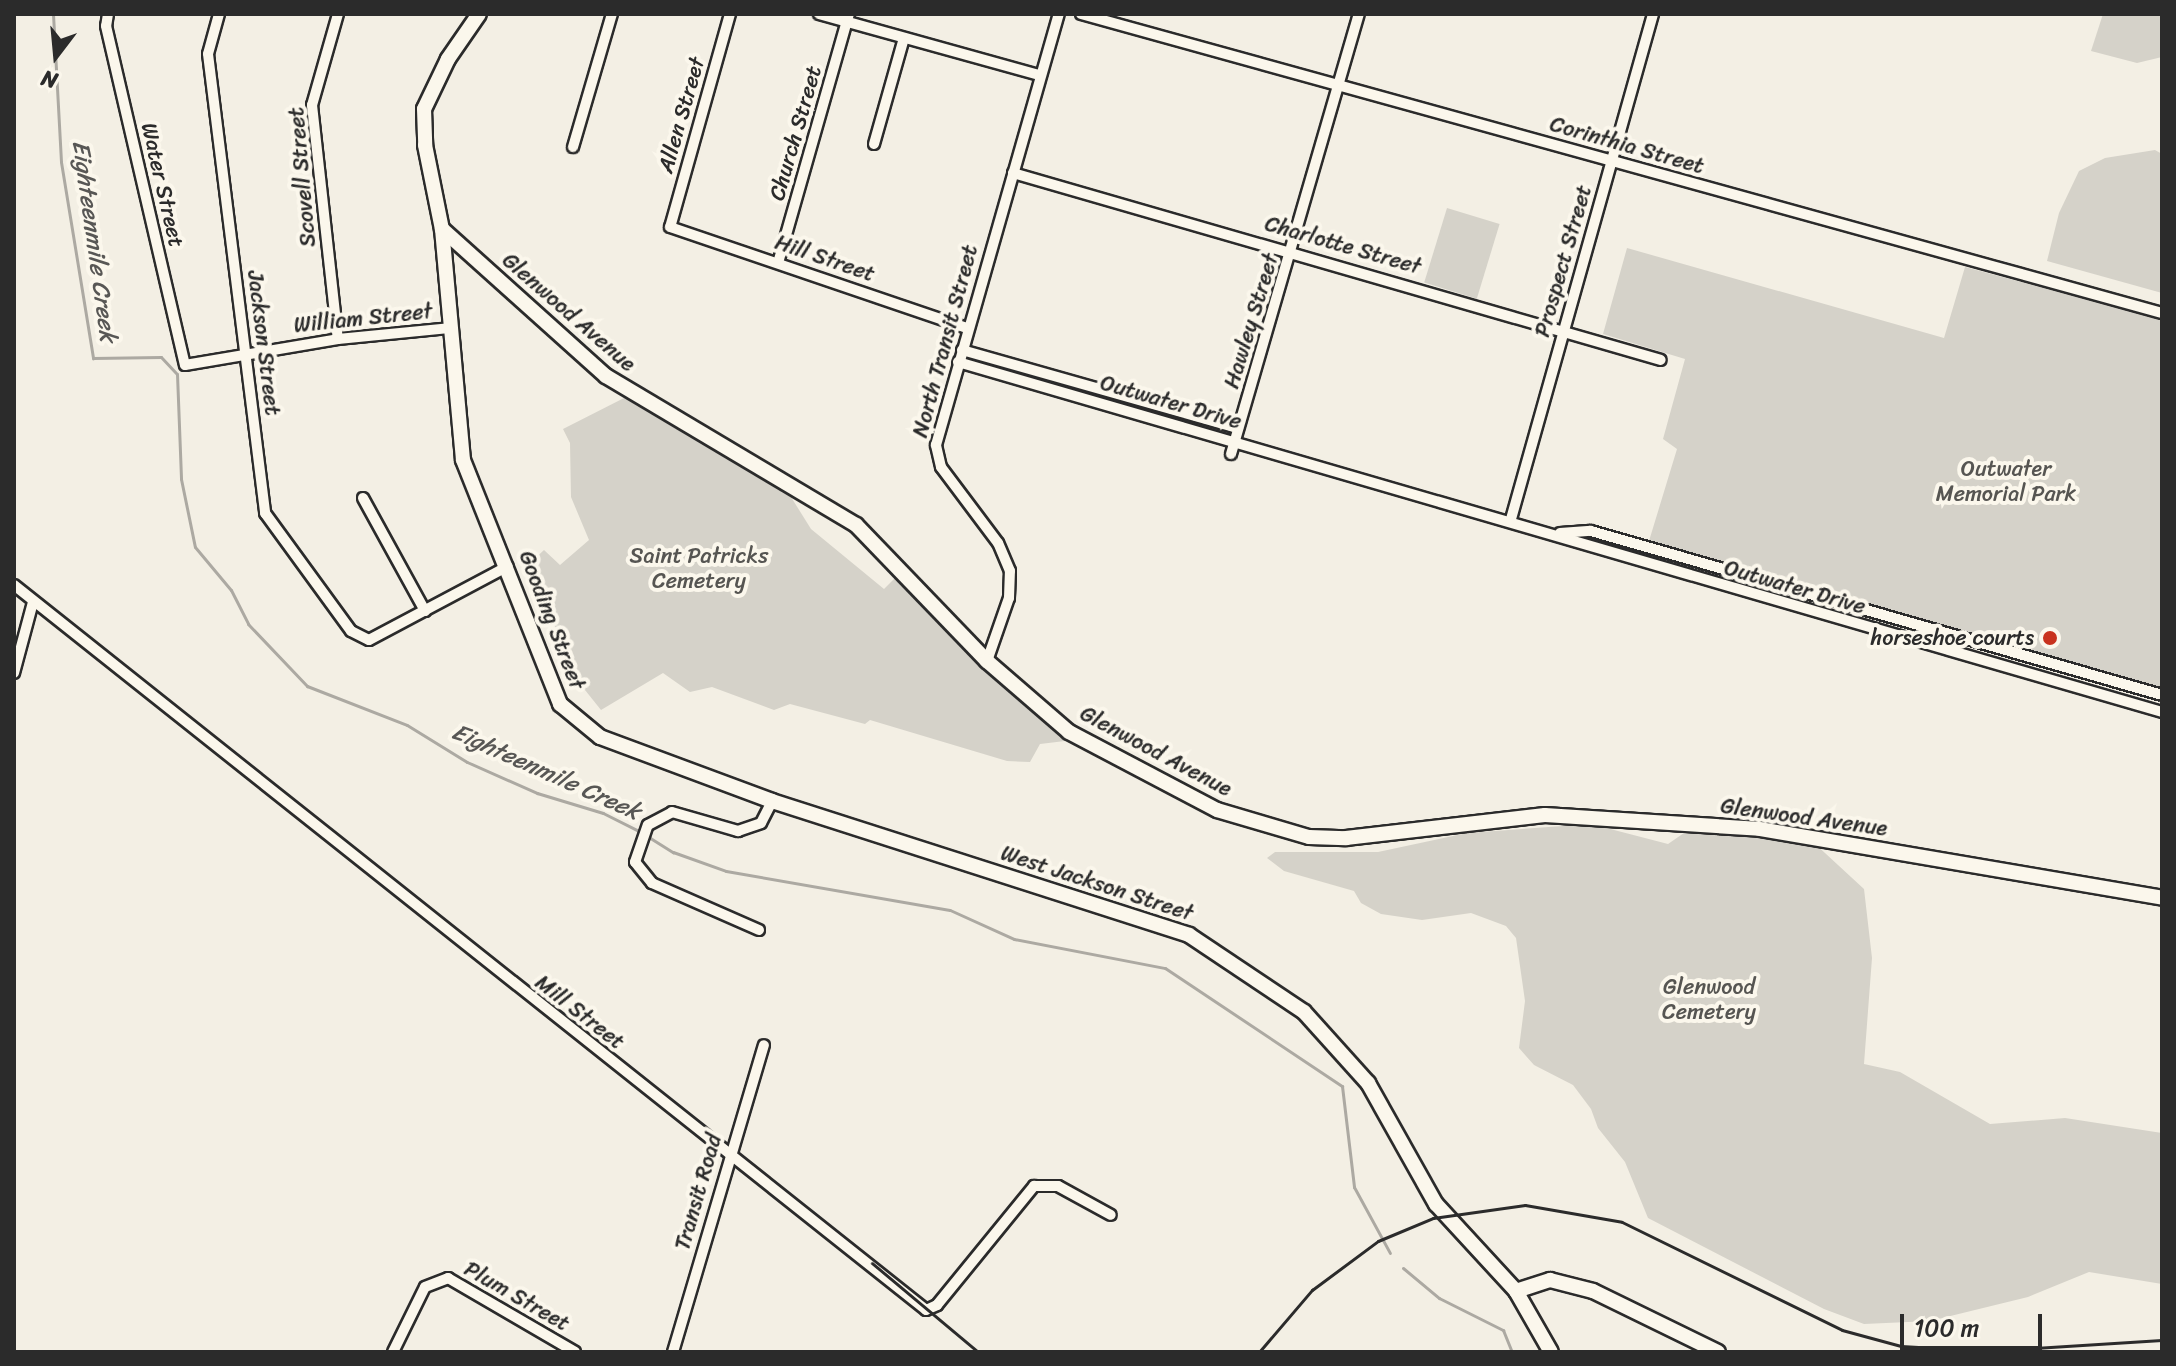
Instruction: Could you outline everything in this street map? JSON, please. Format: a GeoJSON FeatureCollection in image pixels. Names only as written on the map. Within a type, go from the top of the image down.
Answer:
{"type":"FeatureCollection","features":[{"type":"Feature","properties":{"kind":"street","name":"Water Street"},"geometry":{"type":"LineString","coordinates":[[108,14],[106,26],[185,365]]}},
{"type":"Feature","properties":{"kind":"street","name":"Jackson Street"},"geometry":{"type":"LineString","coordinates":[[219,14],[208,54],[265,513],[351,631],[369,640],[425,611]]}},
{"type":"Feature","properties":{"kind":"street","name":"Scovell Street"},"geometry":{"type":"LineString","coordinates":[[338,14],[312,105],[338,339]]}},
{"type":"Feature","properties":{"kind":"street","name":"Gooding Street"},"geometry":{"type":"LineString","coordinates":[[479,14],[448,59],[424,109],[425,145],[442,229],[463,460],[508,566],[560,704],[600,737],[772,801]]}},
{"type":"Feature","properties":{"kind":"street"},"geometry":{"type":"LineString","coordinates":[[573,147],[612,14]]}},
{"type":"Feature","properties":{"kind":"street","name":"Allen Street"},"geometry":{"type":"LineString","coordinates":[[670,227],[730,14]]}},
{"type":"Feature","properties":{"kind":"street"},"geometry":{"type":"LineString","coordinates":[[819,14],[848,18],[904,38],[1039,75]]}},
{"type":"Feature","properties":{"kind":"street","name":"North Transit Street"},"geometry":{"type":"LineString","coordinates":[[987,661],[1006,608],[1010,571],[998,543],[946,476],[936,453],[967,328],[1059,14]]}},
{"type":"Feature","properties":{"kind":"street","name":"Corinthia Street"},"geometry":{"type":"LineString","coordinates":[[1081,14],[2162,313]]}},
{"type":"Feature","properties":{"kind":"street","name":"Hawley Street"},"geometry":{"type":"LineString","coordinates":[[1231,454],[1293,252],[1359,14]]}},
{"type":"Feature","properties":{"kind":"street","name":"Prospect Street"},"geometry":{"type":"LineString","coordinates":[[1511,519],[1653,14]]}},
{"type":"Feature","properties":{"kind":"street","name":"Church Street"},"geometry":{"type":"LineString","coordinates":[[778,263],[848,18]]}},
{"type":"Feature","properties":{"kind":"street"},"geometry":{"type":"LineString","coordinates":[[874,144],[904,38]]}},
{"type":"Feature","properties":{"kind":"street","name":"Charlotte Street"},"geometry":{"type":"LineString","coordinates":[[1013,173],[1565,329],[1661,360]]}},
{"type":"Feature","properties":{"kind":"street","name":"Hill Street"},"geometry":{"type":"LineString","coordinates":[[670,227],[967,328]]}},
{"type":"Feature","properties":{"kind":"street","name":"Glenwood Avenue"},"geometry":{"type":"LineString","coordinates":[[442,229],[606,376],[856,525],[987,661],[1069,732],[1142,761],[1217,810],[1309,837],[1346,838],[1545,815],[1760,829],[2162,898]]}},
{"type":"Feature","properties":{"kind":"street","name":"William Street"},"geometry":{"type":"LineString","coordinates":[[185,365],[338,339],[451,328]]}},
{"type":"Feature","properties":{"kind":"street","name":"Outwater Drive"},"geometry":{"type":"LineString","coordinates":[[962,350],[1238,428]]}},
{"type":"Feature","properties":{"kind":"street","name":"Outwater Drive"},"geometry":{"type":"LineString","coordinates":[[958,362],[1511,519],[1558,533],[1582,547],[2162,712]]}},
{"type":"Feature","properties":{"kind":"street"},"geometry":{"type":"LineString","coordinates":[[363,498],[425,611],[508,566]]}},
{"type":"Feature","properties":{"kind":"street","name":"Outwater Drive"},"geometry":{"type":"LineString","coordinates":[[1558,533],[1591,531],[2162,695]]}},
{"type":"Feature","properties":{"kind":"street","name":"Mill Street"},"geometry":{"type":"LineString","coordinates":[[14,585],[728,1156],[926,1310],[937,1305],[1034,1186],[1058,1186],[1111,1215]]}},
{"type":"Feature","properties":{"kind":"street"},"geometry":{"type":"LineString","coordinates":[[14,673],[33,602]]}},
{"type":"Feature","properties":{"kind":"street"},"geometry":{"type":"LineString","coordinates":[[759,930],[652,883],[635,862],[640,837],[648,825],[672,812],[738,831],[761,823],[772,801]]}},
{"type":"Feature","properties":{"kind":"street","name":"West Jackson Street"},"geometry":{"type":"LineString","coordinates":[[772,801],[1202,944],[1304,1012],[1368,1083],[1436,1204],[1516,1291],[1551,1352]]}},
{"type":"Feature","properties":{"kind":"street","name":"Transit Road"},"geometry":{"type":"LineString","coordinates":[[673,1352],[728,1156],[764,1045]]}},
{"type":"Feature","properties":{"kind":"street","name":"Plum Street"},"geometry":{"type":"LineString","coordinates":[[393,1352],[425,1287],[448,1278],[575,1352]]}},
{"type":"Feature","properties":{"kind":"street"},"geometry":{"type":"LineString","coordinates":[[1516,1291],[1550,1280],[1593,1291],[1718,1352]]}},
{"type":"Feature","properties":{"kind":"green space"},"geometry":{"type":"Polygon","coordinates":[[[2103,14],[2162,14],[2162,57],[2137,63],[2091,51],[2103,14]]]}},
{"type":"Feature","properties":{"kind":"green space"},"geometry":{"type":"Polygon","coordinates":[[[2155,150],[2162,154],[2162,293],[2047,261],[2059,213],[2079,171],[2105,158],[2155,150]]]}},
{"type":"Feature","properties":{"kind":"green space"},"geometry":{"type":"Polygon","coordinates":[[[1447,208],[1500,224],[1477,299],[1424,283],[1447,208]]]}},
{"type":"Feature","properties":{"kind":"green space","name":"Outwater Memorial Park"},"geometry":{"type":"Polygon","coordinates":[[[1627,248],[1944,338],[1965,267],[2162,320],[2162,689],[1649,541],[1677,449],[1663,439],[1685,359],[1603,334],[1627,248]]]}},
{"type":"Feature","properties":{"kind":"green space","name":"Saint Patricks Cemetery"},"geometry":{"type":"Polygon","coordinates":[[[628,396],[781,482],[781,492],[791,497],[811,529],[884,589],[898,575],[1035,713],[1066,733],[1065,741],[1040,744],[1030,762],[1007,761],[870,720],[865,724],[790,704],[774,710],[712,687],[690,692],[663,673],[601,710],[581,685],[528,565],[544,550],[560,565],[589,540],[571,497],[570,443],[563,429],[628,396]]]}},
{"type":"Feature","properties":{"kind":"green space","name":"Glenwood Cemetery"},"geometry":{"type":"Polygon","coordinates":[[[1591,824],[1668,844],[1684,833],[1812,841],[1864,889],[1872,958],[1864,1064],[1900,1072],[1990,1124],[2065,1118],[2162,1133],[2162,1284],[2089,1272],[2028,1297],[1930,1321],[1864,1324],[1824,1309],[1648,1218],[1625,1162],[1598,1128],[1591,1109],[1573,1085],[1534,1065],[1519,1048],[1525,1001],[1516,938],[1506,926],[1471,913],[1422,920],[1381,914],[1361,903],[1354,891],[1284,871],[1267,858],[1275,852],[1378,852],[1467,833],[1591,824]]]}},
{"type":"Feature","properties":{"kind":"waterway","name":"Eighteenmile Creek"},"geometry":{"type":"LineString","coordinates":[[53,14],[61,162],[93,358],[161,357],[177,374],[181,479],[195,547],[231,590],[248,624],[307,686],[407,725],[467,762],[537,793],[603,813],[641,832]]}},
{"type":"Feature","properties":{"kind":"waterway","name":"Eighteenmile Creek"},"geometry":{"type":"LineString","coordinates":[[647,836],[673,852],[726,871],[950,910],[1014,939],[1165,968],[1342,1086],[1354,1187],[1390,1253]]}},
{"type":"Feature","properties":{"kind":"waterway","name":"Eighteenmile Creek"},"geometry":{"type":"LineString","coordinates":[[1403,1268],[1439,1298],[1503,1330],[1512,1352]]}},
{"type":"Feature","properties":{"kind":"railway"},"geometry":{"type":"LineString","coordinates":[[1259,1352],[1312,1290],[1378,1241],[1433,1218],[1525,1205],[1622,1222],[1842,1330],[1901,1346],[1987,1351],[2162,1340]]}},
{"type":"Feature","properties":{"kind":"railway"},"geometry":{"type":"LineString","coordinates":[[872,1263],[978,1352]]}},
{"type":"Feature","properties":{"kind":"place","name":"horseshoe courts"},"geometry":{"type":"Point","coordinates":[2050,638]}}]}
